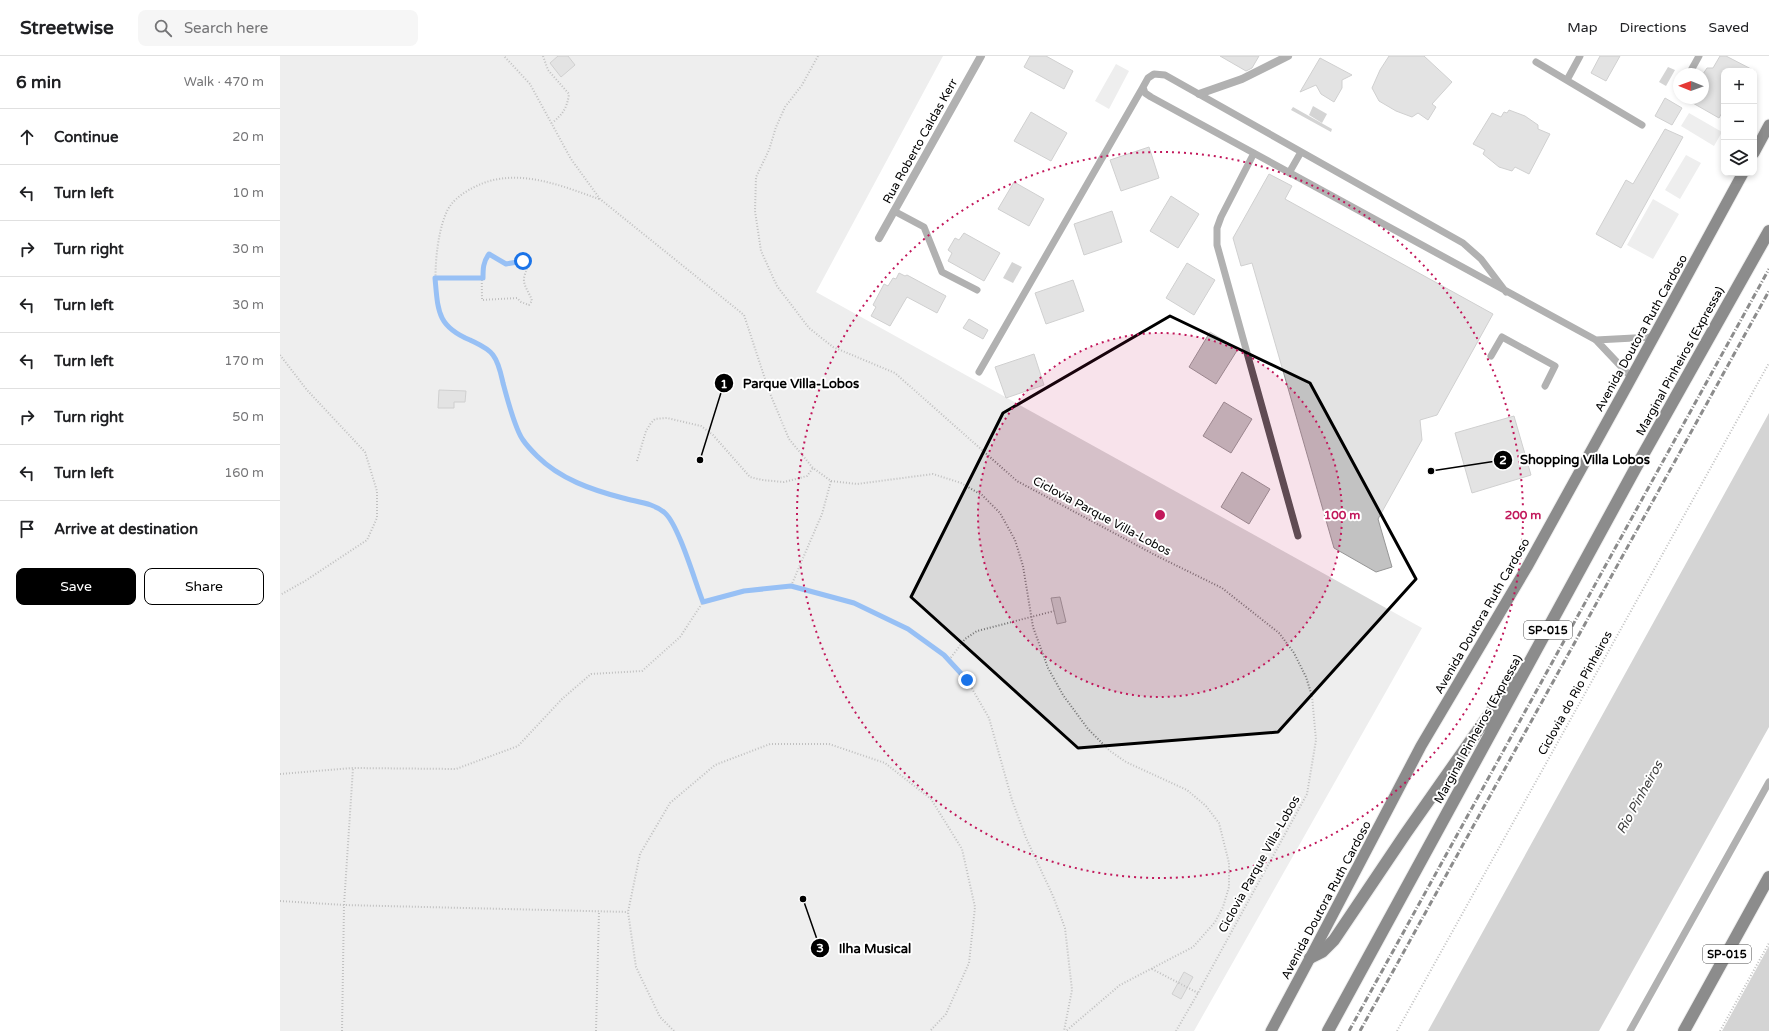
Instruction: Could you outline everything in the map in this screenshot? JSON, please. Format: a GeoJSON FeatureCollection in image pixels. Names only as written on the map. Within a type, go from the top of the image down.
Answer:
{"type":"FeatureCollection","features":[{"type":"Feature","properties":{"kind":"highway"},"geometry":{"type":"LineString","coordinates":[[1757,147],[1769,125]]}},
{"type":"Feature","properties":{"kind":"highway","name":"Avenida Doutora Ruth Cardoso"},"geometry":{"type":"LineString","coordinates":[[1271,1031],[1421,746],[1526,567],[1741,176]]}},
{"type":"Feature","properties":{"kind":"highway","name":"Marginal Pinheiros (Expressa)"},"geometry":{"type":"LineString","coordinates":[[1328,1031],[1635,469],[1769,231]]}},
{"type":"Feature","properties":{"kind":"highway"},"geometry":{"type":"LineString","coordinates":[[1310,958],[1328,948],[1334,940],[1370,885],[1488,714],[1541,642]]}},
{"type":"Feature","properties":{"kind":"highway","name":"SP-015"},"geometry":{"type":"LineString","coordinates":[[1684,1031],[1769,877]]}},
{"type":"Feature","properties":{"kind":"street","name":"Rua Roberto Caldas Kerr"},"geometry":{"type":"LineString","coordinates":[[879,238],[981,56]]}},
{"type":"Feature","properties":{"kind":"street"},"geometry":{"type":"LineString","coordinates":[[1199,94],[1242,79],[1288,56]]}},
{"type":"Feature","properties":{"kind":"lane"},"geometry":{"type":"LineString","coordinates":[[1567,80],[1580,56]]}},
{"type":"Feature","properties":{"kind":"lane"},"geometry":{"type":"LineString","coordinates":[[1692,68],[1699,56]]}},
{"type":"Feature","properties":{"kind":"lane"},"geometry":{"type":"LineString","coordinates":[[1536,62],[1642,125]]}},
{"type":"Feature","properties":{"kind":"lane"},"geometry":{"type":"LineString","coordinates":[[978,372],[1148,78],[1158,73],[1199,94],[1463,243],[1481,259],[1506,292]]}},
{"type":"Feature","properties":{"kind":"lane"},"geometry":{"type":"LineString","coordinates":[[1143,87],[1145,93],[1151,97],[1596,340],[1631,377]]}},
{"type":"Feature","properties":{"kind":"lane"},"geometry":{"type":"LineString","coordinates":[[1289,173],[1301,152]]}},
{"type":"Feature","properties":{"kind":"lane"},"geometry":{"type":"LineString","coordinates":[[1254,153],[1221,217],[1217,228],[1217,245],[1298,536]]}},
{"type":"Feature","properties":{"kind":"lane"},"geometry":{"type":"LineString","coordinates":[[894,211],[924,227],[942,272],[977,290]]}},
{"type":"Feature","properties":{"kind":"lane"},"geometry":{"type":"LineString","coordinates":[[1491,356],[1502,337],[1549,362],[1555,366],[1545,386]]}},
{"type":"Feature","properties":{"kind":"lane"},"geometry":{"type":"LineString","coordinates":[[1596,340],[1653,337]]}},
{"type":"Feature","properties":{"kind":"lane"},"geometry":{"type":"LineString","coordinates":[[1630,1031],[1769,782]]}},
{"type":"Feature","properties":{"kind":"path"},"geometry":{"type":"LineString","coordinates":[[504,56],[530,84],[571,159],[600,199],[744,315],[769,391],[789,439],[813,468],[831,481],[857,484],[933,474],[962,483],[982,495],[1000,513],[1015,540],[1023,566],[1033,627],[1048,668],[1063,695],[1088,729],[1110,751],[1126,762],[1187,790],[1206,806],[1219,823],[1229,863],[1229,887],[1224,907],[1215,922],[1193,947],[1120,985],[1065,1031]]}},
{"type":"Feature","properties":{"kind":"path"},"geometry":{"type":"LineString","coordinates":[[543,56],[548,70],[569,94],[567,107],[561,116],[552,123]]}},
{"type":"Feature","properties":{"kind":"path","name":"Ciclovia Parque Villa-Lobos"},"geometry":{"type":"LineString","coordinates":[[818,56],[802,85],[785,107],[776,127],[769,150],[756,177],[755,212],[761,251],[777,286],[810,328],[833,347],[895,373],[1017,481],[1157,556],[1222,588],[1279,633],[1294,653],[1306,677],[1312,696],[1316,740],[1307,794],[1176,1031]]}},
{"type":"Feature","properties":{"kind":"path"},"geometry":{"type":"LineString","coordinates":[[600,199],[555,184],[528,178],[491,180],[460,196],[450,206],[441,228],[436,252],[435,278],[438,305],[444,322],[455,334],[481,345],[493,354],[498,365],[509,404],[522,440],[538,457],[556,472],[581,485],[623,498],[651,504],[665,513],[674,526],[703,602]]}},
{"type":"Feature","properties":{"kind":"path"},"geometry":{"type":"LineString","coordinates":[[489,254],[506,264],[519,261],[528,262],[528,271],[524,278],[525,287],[530,293],[532,300],[529,305],[521,302],[517,298],[482,300],[483,278],[483,267],[489,254]]}},
{"type":"Feature","properties":{"kind":"path"},"geometry":{"type":"LineString","coordinates":[[435,278],[483,278]]}},
{"type":"Feature","properties":{"kind":"path"},"geometry":{"type":"LineString","coordinates":[[280,355],[307,390],[365,452],[377,491],[378,518],[367,540],[305,581],[280,595]]}},
{"type":"Feature","properties":{"kind":"path","name":"Ciclovia do Rio Pinheiros"},"geometry":{"type":"LineString","coordinates":[[1397,1031],[1769,363]]}},
{"type":"Feature","properties":{"kind":"path"},"geometry":{"type":"LineString","coordinates":[[637,461],[650,423],[655,419],[667,418],[701,426],[714,435],[750,477],[762,480],[784,482],[807,476],[813,468]]}},
{"type":"Feature","properties":{"kind":"path"},"geometry":{"type":"LineString","coordinates":[[791,586],[822,514],[831,481]]}},
{"type":"Feature","properties":{"kind":"path"},"geometry":{"type":"LineString","coordinates":[[280,774],[353,768],[456,769],[518,746],[562,699],[591,674],[642,671],[680,638],[703,602],[744,591],[791,586],[854,603],[908,629],[944,655],[967,680],[989,718],[1012,800],[1026,838],[1053,896],[1065,928],[1072,990],[1065,1031]]}},
{"type":"Feature","properties":{"kind":"path"},"geometry":{"type":"LineString","coordinates":[[948,660],[965,639],[977,631],[1054,611]]}},
{"type":"Feature","properties":{"kind":"path"},"geometry":{"type":"LineString","coordinates":[[674,1031],[660,1017],[636,967],[628,912],[640,854],[670,803],[715,765],[770,744],[829,744],[885,763],[931,799],[962,849],[975,907],[969,963],[946,1014],[930,1031]]}},
{"type":"Feature","properties":{"kind":"path"},"geometry":{"type":"LineString","coordinates":[[342,1031],[344,905],[353,768]]}},
{"type":"Feature","properties":{"kind":"path"},"geometry":{"type":"LineString","coordinates":[[280,901],[344,905],[628,912]]}},
{"type":"Feature","properties":{"kind":"path"},"geometry":{"type":"LineString","coordinates":[[596,1031],[598,912]]}},
{"type":"Feature","properties":{"kind":"path"},"geometry":{"type":"LineString","coordinates":[[1720,1031],[1769,943]]}},
{"type":"Feature","properties":{"kind":"path"},"geometry":{"type":"LineString","coordinates":[[1151,968],[1198,993]]}},
{"type":"Feature","properties":{"kind":"highlighted area"},"geometry":{"type":"Polygon","coordinates":[[[1170,316],[1310,383],[1416,579],[1278,732],[1078,748],[911,597],[1003,413],[1170,316]]]}},
{"type":"Feature","properties":{"kind":"shaded area"},"geometry":{"type":"Polygon","coordinates":[[[280,56],[943,56],[816,292],[1422,628],[1194,1031],[280,1031],[280,56]]]}},
{"type":"Feature","properties":{"kind":"shaded area"},"geometry":{"type":"Polygon","coordinates":[[[1116,64],[1129,71],[1109,109],[1095,101],[1116,64]]]}},
{"type":"Feature","properties":{"kind":"shaded area"},"geometry":{"type":"Polygon","coordinates":[[[1689,113],[1721,131],[1721,134],[1714,146],[1681,126],[1689,113]]]}},
{"type":"Feature","properties":{"kind":"shaded area"},"geometry":{"type":"Polygon","coordinates":[[[1686,155],[1701,163],[1680,199],[1665,190],[1686,155]]]}},
{"type":"Feature","properties":{"kind":"shaded area"},"geometry":{"type":"Polygon","coordinates":[[[1653,199],[1679,214],[1653,259],[1627,245],[1653,199]]]}},
{"type":"Feature","properties":{"kind":"water"},"geometry":{"type":"Polygon","coordinates":[[[1668,67],[1673,69],[1673,74],[1666,86],[1659,82],[1668,67]]]}},
{"type":"Feature","properties":{"kind":"water"},"geometry":{"type":"Polygon","coordinates":[[[1313,106],[1327,114],[1322,123],[1309,115],[1313,106]]]}},
{"type":"Feature","properties":{"kind":"water"},"geometry":{"type":"Polygon","coordinates":[[[1293,107],[1332,129],[1331,132],[1291,110],[1293,107]]]}},
{"type":"Feature","properties":{"kind":"water"},"geometry":{"type":"Polygon","coordinates":[[[1012,262],[1022,267],[1013,283],[1003,278],[1012,262]]]}},
{"type":"Feature","properties":{"kind":"water","name":"Rio Pinheiros"},"geometry":{"type":"Polygon","coordinates":[[[1769,413],[1769,727],[1599,1031],[1428,1031],[1769,413]]]}},
{"type":"Feature","properties":{"kind":"water"},"geometry":{"type":"Polygon","coordinates":[[[1769,946],[1769,1031],[1722,1031],[1769,946]]]}},
{"type":"Feature","properties":{"kind":"building"},"geometry":{"type":"Polygon","coordinates":[[[558,56],[568,56],[575,65],[561,77],[550,63],[558,56]]]}},
{"type":"Feature","properties":{"kind":"building"},"geometry":{"type":"Polygon","coordinates":[[[1030,56],[1046,56],[1073,71],[1064,89],[1024,67],[1030,56]]]}},
{"type":"Feature","properties":{"kind":"building"},"geometry":{"type":"Polygon","coordinates":[[[1220,56],[1259,56],[1252,68],[1246,71],[1220,56]]]}},
{"type":"Feature","properties":{"kind":"building"},"geometry":{"type":"Polygon","coordinates":[[[1389,56],[1424,56],[1452,82],[1432,104],[1436,107],[1428,120],[1418,113],[1412,117],[1396,111],[1379,101],[1372,88],[1380,70],[1389,56]]]}},
{"type":"Feature","properties":{"kind":"building"},"geometry":{"type":"Polygon","coordinates":[[[1600,56],[1620,56],[1606,81],[1591,73],[1600,56]]]}},
{"type":"Feature","properties":{"kind":"building"},"geometry":{"type":"Polygon","coordinates":[[[1720,56],[1726,56],[1749,68],[1721,68],[1721,114],[1719,118],[1694,104],[1709,104],[1709,68],[1713,68],[1720,56]]]}},
{"type":"Feature","properties":{"kind":"building"},"geometry":{"type":"Polygon","coordinates":[[[1320,58],[1352,75],[1342,80],[1342,88],[1334,102],[1321,94],[1316,85],[1300,92],[1320,58]]]}},
{"type":"Feature","properties":{"kind":"building"},"geometry":{"type":"Polygon","coordinates":[[[1665,98],[1682,108],[1672,125],[1655,116],[1665,98]]]}},
{"type":"Feature","properties":{"kind":"building"},"geometry":{"type":"Polygon","coordinates":[[[1509,110],[1525,116],[1538,125],[1538,129],[1550,134],[1529,174],[1515,167],[1512,171],[1499,167],[1483,154],[1485,150],[1473,144],[1492,113],[1501,117],[1504,112],[1507,113],[1509,110]]]}},
{"type":"Feature","properties":{"kind":"building"},"geometry":{"type":"Polygon","coordinates":[[[1031,112],[1067,133],[1051,161],[1014,141],[1031,112]]]}},
{"type":"Feature","properties":{"kind":"building"},"geometry":{"type":"Polygon","coordinates":[[[1665,129],[1683,137],[1621,248],[1596,234],[1626,180],[1633,184],[1665,129]]]}},
{"type":"Feature","properties":{"kind":"building"},"geometry":{"type":"Polygon","coordinates":[[[1149,147],[1159,178],[1121,191],[1110,160],[1149,147]]]}},
{"type":"Feature","properties":{"kind":"building"},"geometry":{"type":"Polygon","coordinates":[[[1269,174],[1292,186],[1285,199],[1493,314],[1437,415],[1420,420],[1422,440],[1378,519],[1392,567],[1376,572],[1334,548],[1252,263],[1241,266],[1233,238],[1269,174]]]}},
{"type":"Feature","properties":{"kind":"building"},"geometry":{"type":"Polygon","coordinates":[[[1014,182],[1044,199],[1029,226],[998,209],[1014,182]]]}},
{"type":"Feature","properties":{"kind":"building"},"geometry":{"type":"Polygon","coordinates":[[[1171,196],[1199,214],[1178,248],[1150,231],[1171,196]]]}},
{"type":"Feature","properties":{"kind":"building"},"geometry":{"type":"Polygon","coordinates":[[[1112,211],[1122,242],[1084,255],[1074,224],[1112,211]]]}},
{"type":"Feature","properties":{"kind":"building"},"geometry":{"type":"Polygon","coordinates":[[[964,233],[1000,253],[984,281],[948,261],[952,253],[948,250],[955,238],[959,240],[964,233]]]}},
{"type":"Feature","properties":{"kind":"building"},"geometry":{"type":"Polygon","coordinates":[[[1187,263],[1215,280],[1194,315],[1166,298],[1187,263]]]}},
{"type":"Feature","properties":{"kind":"building"},"geometry":{"type":"Polygon","coordinates":[[[899,273],[905,276],[907,275],[946,296],[937,313],[907,297],[890,326],[871,316],[876,307],[873,305],[884,284],[888,286],[893,278],[896,279],[899,273]]]}},
{"type":"Feature","properties":{"kind":"building"},"geometry":{"type":"Polygon","coordinates":[[[1073,280],[1084,311],[1046,324],[1035,293],[1073,280]]]}},
{"type":"Feature","properties":{"kind":"building"},"geometry":{"type":"Polygon","coordinates":[[[969,319],[988,330],[983,339],[963,328],[969,319]]]}},
{"type":"Feature","properties":{"kind":"building"},"geometry":{"type":"Polygon","coordinates":[[[1210,332],[1238,349],[1216,384],[1189,367],[1210,332]]]}},
{"type":"Feature","properties":{"kind":"building"},"geometry":{"type":"Polygon","coordinates":[[[1034,354],[1044,385],[1006,398],[995,367],[1034,354]]]}},
{"type":"Feature","properties":{"kind":"building"},"geometry":{"type":"Polygon","coordinates":[[[439,390],[466,391],[465,402],[454,402],[454,408],[438,408],[439,390]]]}},
{"type":"Feature","properties":{"kind":"building"},"geometry":{"type":"Polygon","coordinates":[[[1224,402],[1252,419],[1231,453],[1203,436],[1224,402]]]}},
{"type":"Feature","properties":{"kind":"building"},"geometry":{"type":"Polygon","coordinates":[[[1514,416],[1531,475],[1472,493],[1455,433],[1514,416]]]}},
{"type":"Feature","properties":{"kind":"building"},"geometry":{"type":"Polygon","coordinates":[[[1242,472],[1270,489],[1249,524],[1221,507],[1242,472]]]}},
{"type":"Feature","properties":{"kind":"building"},"geometry":{"type":"Polygon","coordinates":[[[1060,597],[1066,622],[1057,624],[1051,598],[1060,597]]]}},
{"type":"Feature","properties":{"kind":"building"},"geometry":{"type":"Polygon","coordinates":[[[1184,972],[1193,977],[1181,999],[1172,994],[1184,972]]]}},
{"type":"Feature","properties":{"kind":"railway"},"geometry":{"type":"LineString","coordinates":[[1349,1031],[1769,269]]}},
{"type":"Feature","properties":{"kind":"railway"},"geometry":{"type":"LineString","coordinates":[[1360,1031],[1769,291]]}},
{"type":"Feature","properties":{"kind":"place","name":"Parque Villa-Lobos"},"geometry":{"type":"Point","coordinates":[700,460]}},
{"type":"Feature","properties":{"kind":"place","name":"Shopping Villa Lobos"},"geometry":{"type":"Point","coordinates":[1431,471]}},
{"type":"Feature","properties":{"kind":"place","name":"Ilha Musical"},"geometry":{"type":"Point","coordinates":[803,899]}},
{"type":"Feature","properties":{"kind":"route"},"geometry":{"type":"LineString","coordinates":[[523,261],[506,264],[489,254],[483,267],[483,278],[435,278],[438,305],[444,322],[455,334],[481,345],[493,354],[498,365],[509,404],[522,440],[538,457],[556,472],[581,485],[623,498],[651,504],[665,513],[674,526],[703,602],[744,591],[791,586],[854,603],[908,629],[944,655],[967,680]]}}]}
